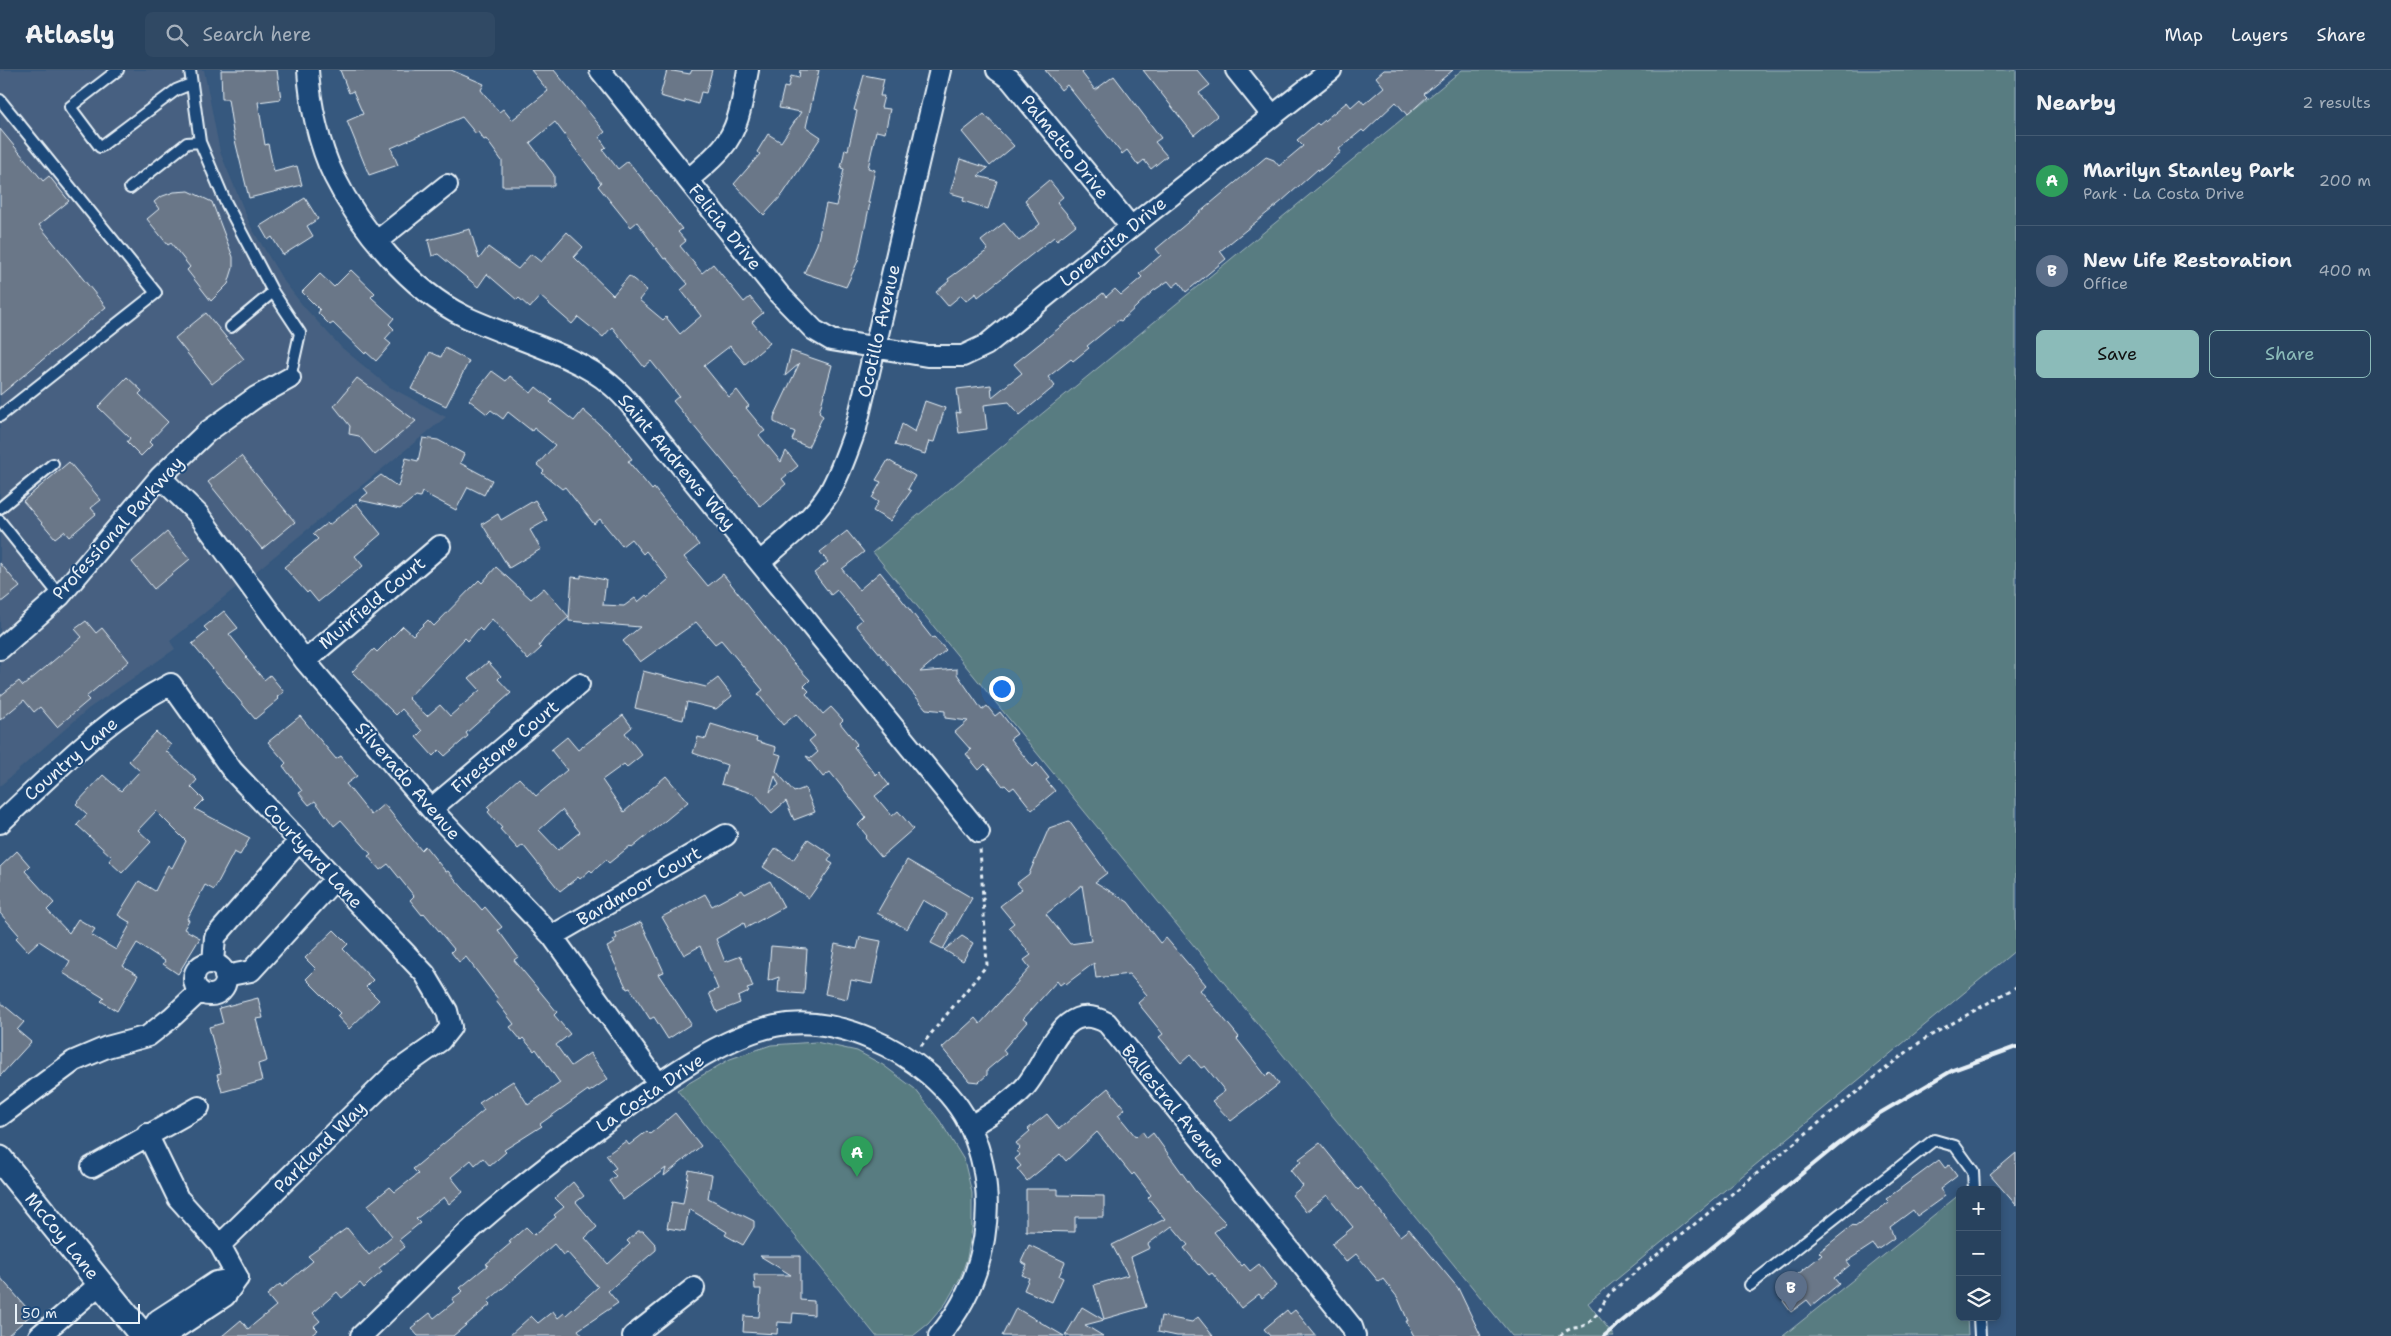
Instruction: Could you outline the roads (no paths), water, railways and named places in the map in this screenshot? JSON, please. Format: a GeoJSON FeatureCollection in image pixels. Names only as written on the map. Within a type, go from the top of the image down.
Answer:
{"type":"FeatureCollection","features":[{"type":"Feature","properties":{"kind":"street","name":"Saint Andrews Way"},"geometry":{"type":"LineString","coordinates":[[308,70],[314,116],[334,176],[361,220],[378,241],[430,297],[464,316],[582,366],[610,384],[638,412],[979,832]]}},
{"type":"Feature","properties":{"kind":"street","name":"Felicia Drive"},"geometry":{"type":"LineString","coordinates":[[600,70],[779,294],[814,330],[831,340],[875,349]]}},
{"type":"Feature","properties":{"kind":"street"},"geometry":{"type":"LineString","coordinates":[[688,180],[722,148],[730,137],[740,108],[748,70]]}},
{"type":"Feature","properties":{"kind":"street","name":"Ocotillo Avenue"},"geometry":{"type":"LineString","coordinates":[[760,562],[808,518],[828,494],[839,474],[856,428],[940,70]]}},
{"type":"Feature","properties":{"kind":"street","name":"Palmetto Drive"},"geometry":{"type":"LineString","coordinates":[[997,70],[1010,79],[1131,227]]}},
{"type":"Feature","properties":{"kind":"street"},"geometry":{"type":"LineString","coordinates":[[1236,70],[1272,115]]}},
{"type":"Feature","properties":{"kind":"street","name":"Lorencita Drive"},"geometry":{"type":"LineString","coordinates":[[875,349],[927,356],[963,356],[978,351],[1131,227],[1331,70]]}},
{"type":"Feature","properties":{"kind":"street"},"geometry":{"type":"LineString","coordinates":[[378,241],[447,184]]}},
{"type":"Feature","properties":{"kind":"street","name":"Professional Parkway"},"geometry":{"type":"LineString","coordinates":[[0,649],[60,596],[160,477],[207,432],[256,397],[290,378]]}},
{"type":"Feature","properties":{"kind":"street","name":"Silverado Avenue"},"geometry":{"type":"LineString","coordinates":[[160,477],[198,514],[304,661],[431,809],[552,936],[658,1083]]}},
{"type":"Feature","properties":{"kind":"street","name":"Muirfield Court"},"geometry":{"type":"LineString","coordinates":[[304,661],[440,546]]}},
{"type":"Feature","properties":{"kind":"street","name":"Country Lane"},"geometry":{"type":"LineString","coordinates":[[0,823],[99,731],[151,694],[171,684]]}},
{"type":"Feature","properties":{"kind":"street","name":"Courtyard Lane"},"geometry":{"type":"LineString","coordinates":[[171,684],[232,770],[425,974],[447,1011],[451,1028]]}},
{"type":"Feature","properties":{"kind":"street","name":"Firestone Court"},"geometry":{"type":"LineString","coordinates":[[431,809],[579,684]]}},
{"type":"Feature","properties":{"kind":"street","name":"Bardmoor Court"},"geometry":{"type":"LineString","coordinates":[[552,936],[726,835]]}},
{"type":"Feature","properties":{"kind":"street"},"geometry":{"type":"LineString","coordinates":[[219,970],[215,937],[299,841]]}},
{"type":"Feature","properties":{"kind":"street"},"geometry":{"type":"LineString","coordinates":[[0,1116],[74,1062],[107,1047],[148,1036],[200,991],[194,981],[194,975],[201,965],[219,970],[251,971],[335,879]]}},
{"type":"Feature","properties":{"kind":"street","name":"Ballestral Avenue"},"geometry":{"type":"LineString","coordinates":[[970,1127],[1006,1104],[1023,1089],[1039,1071],[1054,1038],[1067,1024],[1084,1016],[1096,1017],[1107,1024],[1113,1031],[1352,1327],[1354,1336]]}},
{"type":"Feature","properties":{"kind":"street","name":"La Costa Drive"},"geometry":{"type":"LineString","coordinates":[[361,1336],[477,1224],[562,1155],[658,1083],[692,1062],[744,1036],[775,1026],[808,1023],[850,1030],[889,1046],[924,1070],[953,1101],[970,1127],[982,1161],[987,1202],[984,1244],[972,1284],[952,1320],[939,1336]]}},
{"type":"Feature","properties":{"kind":"street","name":"Parkland Way"},"geometry":{"type":"LineString","coordinates":[[220,1245],[396,1072],[440,1041],[451,1028]]}},
{"type":"Feature","properties":{"kind":"street"},"geometry":{"type":"LineString","coordinates":[[92,1167],[147,1134],[199,1107]]}},
{"type":"Feature","properties":{"kind":"street"},"geometry":{"type":"LineString","coordinates":[[147,1134],[178,1198],[220,1245],[238,1278]]}},
{"type":"Feature","properties":{"kind":"street","name":"McCoy Lane"},"geometry":{"type":"LineString","coordinates":[[0,1159],[100,1284],[145,1336]]}},
{"type":"Feature","properties":{"kind":"street"},"geometry":{"type":"LineString","coordinates":[[145,1336],[158,1320],[216,1282],[238,1278]]}},
{"type":"Feature","properties":{"kind":"street"},"geometry":{"type":"LineString","coordinates":[[155,1336],[169,1333],[225,1296],[238,1278]]}},
{"type":"Feature","properties":{"kind":"street"},"geometry":{"type":"LineString","coordinates":[[39,1336],[100,1284]]}},
{"type":"Feature","properties":{"kind":"street"},"geometry":{"type":"LineString","coordinates":[[633,1336],[694,1288]]}},
{"type":"Feature","properties":{"kind":"lane"},"geometry":{"type":"LineString","coordinates":[[118,70],[70,107],[100,146],[176,90],[191,84]]}},
{"type":"Feature","properties":{"kind":"lane"},"geometry":{"type":"LineString","coordinates":[[190,70],[200,142],[224,201],[274,292],[300,333],[290,378]]}},
{"type":"Feature","properties":{"kind":"lane"},"geometry":{"type":"LineString","coordinates":[[0,100],[156,293],[0,416]]}},
{"type":"Feature","properties":{"kind":"lane"},"geometry":{"type":"LineString","coordinates":[[130,188],[187,143],[200,142]]}},
{"type":"Feature","properties":{"kind":"lane"},"geometry":{"type":"LineString","coordinates":[[231,327],[274,292]]}},
{"type":"Feature","properties":{"kind":"lane"},"geometry":{"type":"LineString","coordinates":[[0,508],[53,464]]}},
{"type":"Feature","properties":{"kind":"lane"},"geometry":{"type":"LineString","coordinates":[[0,521],[60,596]]}},
{"type":"Feature","properties":{"kind":"lane"},"geometry":{"type":"LineString","coordinates":[[1750,1285],[1934,1140],[1955,1146],[1973,1171],[1974,1186]]}},
{"type":"Feature","properties":{"kind":"lane"},"geometry":{"type":"LineString","coordinates":[[1979,1321],[1980,1336]]}},
{"type":"Feature","properties":{"kind":"railway"},"geometry":{"type":"LineString","coordinates":[[1604,1336],[1837,1145],[1880,1113],[1953,1070],[2016,1047]]}},
{"type":"Feature","properties":{"kind":"place","name":"Marilyn Stanley Park"},"geometry":{"type":"Point","coordinates":[857,1177]}},
{"type":"Feature","properties":{"kind":"place","name":"New Life Restoration"},"geometry":{"type":"Point","coordinates":[1791,1312]}}]}
